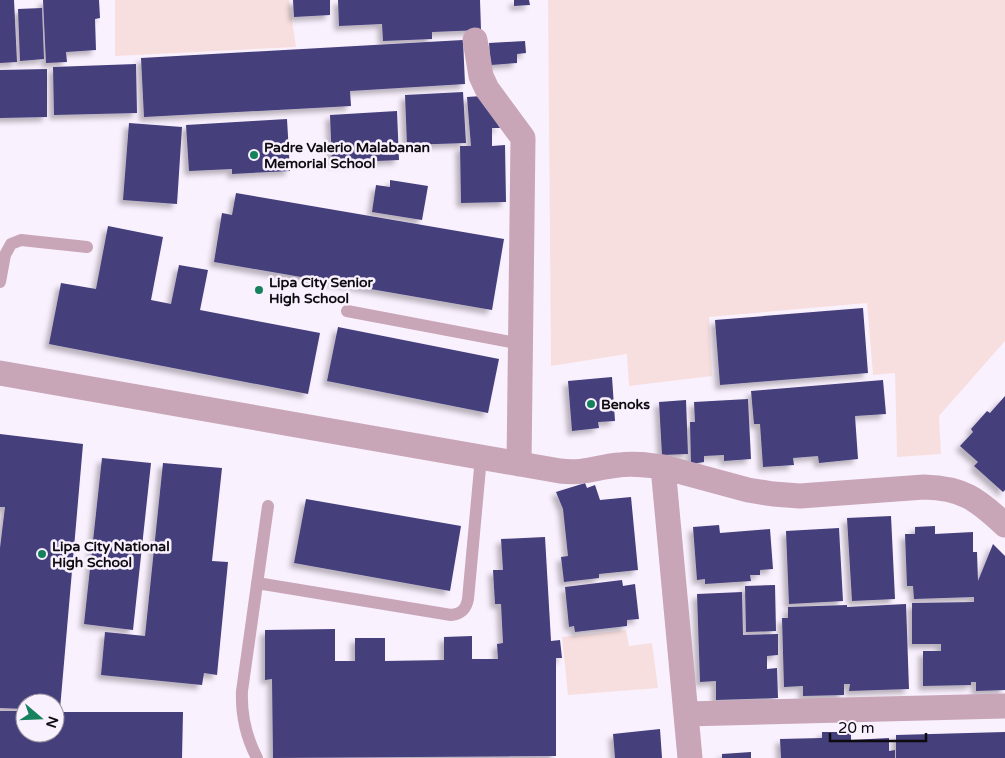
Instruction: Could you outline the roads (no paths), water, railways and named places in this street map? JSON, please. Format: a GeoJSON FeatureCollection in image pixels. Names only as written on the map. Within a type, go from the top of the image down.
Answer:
{"type":"FeatureCollection","features":[{"type":"Feature","properties":{"kind":"street"},"geometry":{"type":"LineString","coordinates":[[475,40],[480,76],[487,89],[523,138],[519,464]]}},
{"type":"Feature","properties":{"kind":"street"},"geometry":{"type":"LineString","coordinates":[[0,373],[570,472],[587,472],[626,464],[662,467],[748,490],[800,496],[943,488],[955,490],[971,498],[1005,525]]}},
{"type":"Feature","properties":{"kind":"street"},"geometry":{"type":"LineString","coordinates":[[662,467],[690,758]]}},
{"type":"Feature","properties":{"kind":"street"},"geometry":{"type":"LineString","coordinates":[[686,714],[1005,706]]}},
{"type":"Feature","properties":{"kind":"lane"},"geometry":{"type":"LineString","coordinates":[[0,282],[5,255],[11,244],[21,240],[87,247]]}},
{"type":"Feature","properties":{"kind":"lane"},"geometry":{"type":"LineString","coordinates":[[347,312],[521,344]]}},
{"type":"Feature","properties":{"kind":"lane"},"geometry":{"type":"LineString","coordinates":[[256,584],[451,614],[460,613],[466,608],[468,599],[481,457]]}},
{"type":"Feature","properties":{"kind":"lane"},"geometry":{"type":"LineString","coordinates":[[256,758],[245,728],[241,705],[243,679],[268,506]]}},
{"type":"Feature","properties":{"kind":"place","name":"Padre Valerio Malabanan Memorial School"},"geometry":{"type":"Point","coordinates":[254,155]}},
{"type":"Feature","properties":{"kind":"place","name":"Lipa City Senior High School"},"geometry":{"type":"Point","coordinates":[259,290]}},
{"type":"Feature","properties":{"kind":"place","name":"Benoks"},"geometry":{"type":"Point","coordinates":[591,404]}},
{"type":"Feature","properties":{"kind":"place","name":"Lipa City National High School"},"geometry":{"type":"Point","coordinates":[42,554]}}]}
